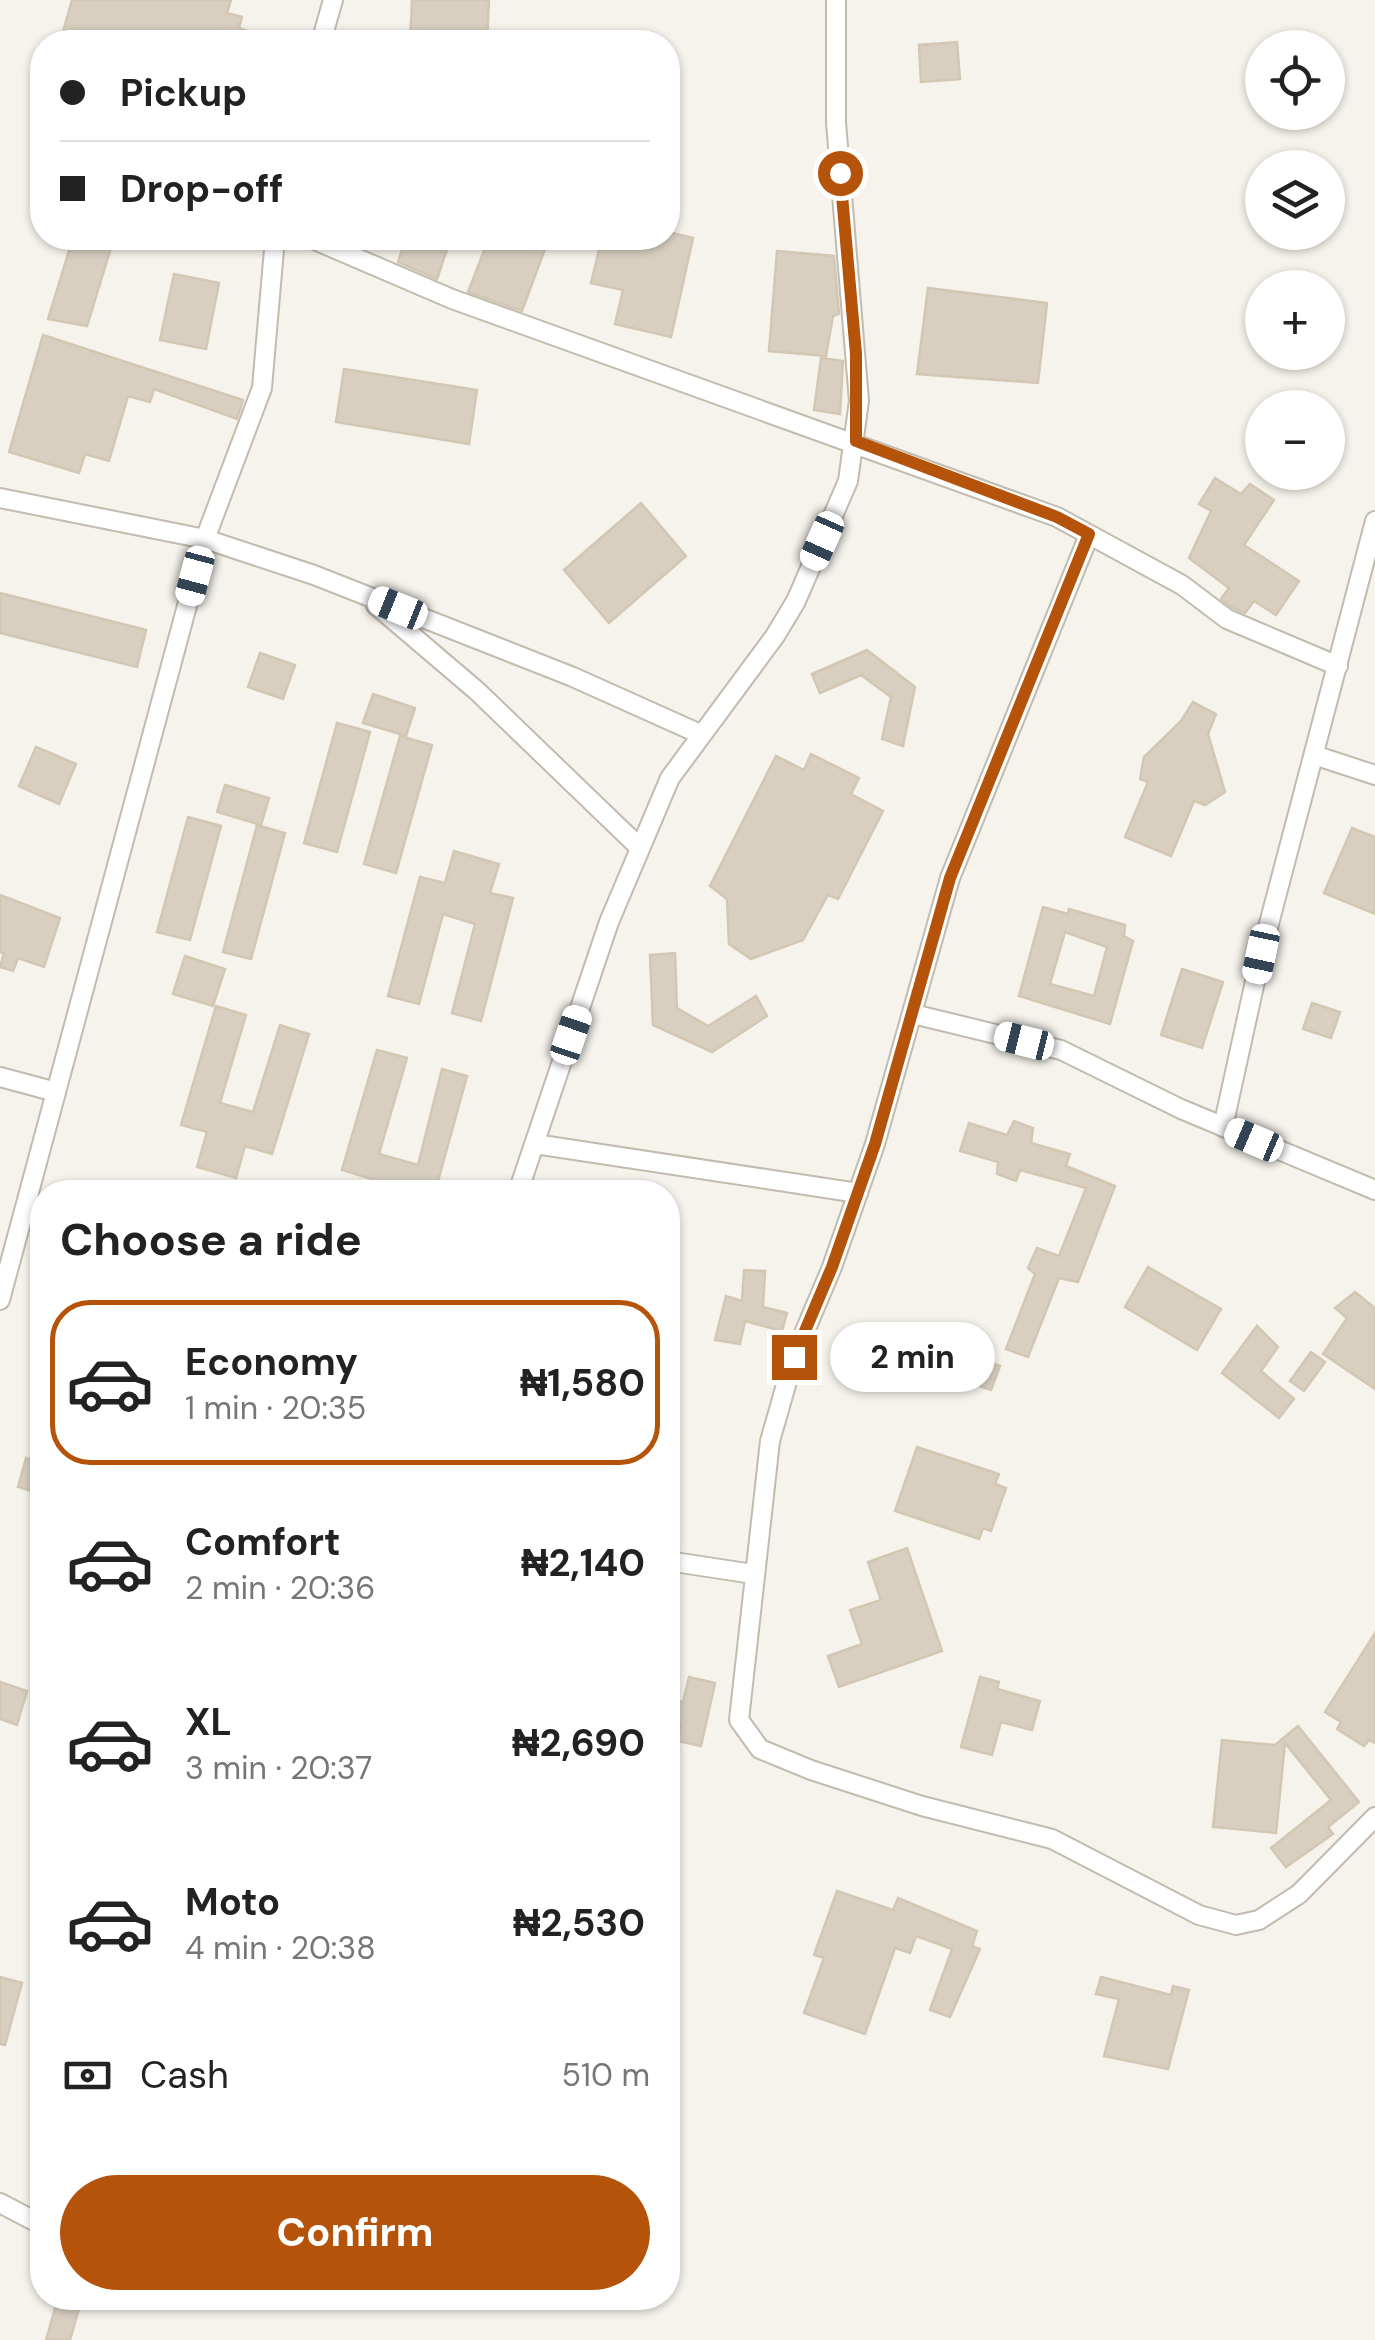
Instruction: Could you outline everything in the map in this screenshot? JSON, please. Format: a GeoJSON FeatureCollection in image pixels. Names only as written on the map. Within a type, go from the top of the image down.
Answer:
{"type":"FeatureCollection","features":[{"type":"Feature","properties":{"kind":"street"},"geometry":{"type":"LineString","coordinates":[[325,30],[334,0]]}},
{"type":"Feature","properties":{"kind":"street"},"geometry":{"type":"LineString","coordinates":[[522,1180],[609,922],[670,778],[700,734],[738,692],[796,601],[848,482],[856,441],[856,354],[836,122],[836,0]]}},
{"type":"Feature","properties":{"kind":"street"},"geometry":{"type":"LineString","coordinates":[[32,1180],[205,538],[262,388],[274,250]]}},
{"type":"Feature","properties":{"kind":"street"},"geometry":{"type":"LineString","coordinates":[[338,250],[452,299],[856,441],[1057,517],[1182,585],[1227,619],[1338,666]]}},
{"type":"Feature","properties":{"kind":"street"},"geometry":{"type":"LineString","coordinates":[[0,498],[205,538],[364,595],[700,734]]}},
{"type":"Feature","properties":{"kind":"street"},"geometry":{"type":"LineString","coordinates":[[1223,1127],[1261,954],[1375,521]]}},
{"type":"Feature","properties":{"kind":"street"},"geometry":{"type":"LineString","coordinates":[[1089,534],[950,878],[914,1014],[858,1193],[794,1357],[775,1424],[753,1574],[739,1720],[760,1749],[810,1770],[922,1806],[1052,1839],[1199,1915],[1236,1925],[1259,1920],[1299,1894],[1375,1817]]}},
{"type":"Feature","properties":{"kind":"street"},"geometry":{"type":"LineString","coordinates":[[364,595],[477,691],[640,848]]}},
{"type":"Feature","properties":{"kind":"street"},"geometry":{"type":"LineString","coordinates":[[1314,755],[1375,775]]}},
{"type":"Feature","properties":{"kind":"street"},"geometry":{"type":"LineString","coordinates":[[914,1014],[1062,1050],[1223,1127],[1375,1190]]}},
{"type":"Feature","properties":{"kind":"street"},"geometry":{"type":"LineString","coordinates":[[0,1077],[56,1092]]}},
{"type":"Feature","properties":{"kind":"street"},"geometry":{"type":"LineString","coordinates":[[535,1144],[858,1193]]}},
{"type":"Feature","properties":{"kind":"street"},"geometry":{"type":"LineString","coordinates":[[0,1300],[30,1189]]}},
{"type":"Feature","properties":{"kind":"street"},"geometry":{"type":"LineString","coordinates":[[680,1563],[753,1574]]}},
{"type":"Feature","properties":{"kind":"street"},"geometry":{"type":"LineString","coordinates":[[0,2203],[30,2218]]}},
{"type":"Feature","properties":{"kind":"building"},"geometry":{"type":"Polygon","coordinates":[[[72,0],[231,0],[227,13],[242,17],[239,28],[244,30],[63,30],[72,0]]]}},
{"type":"Feature","properties":{"kind":"building"},"geometry":{"type":"Polygon","coordinates":[[[412,0],[489,0],[488,30],[411,30],[412,0]]]}},
{"type":"Feature","properties":{"kind":"building"},"geometry":{"type":"Polygon","coordinates":[[[957,42],[960,79],[921,82],[919,45],[957,42]]]}},
{"type":"Feature","properties":{"kind":"building"},"geometry":{"type":"Polygon","coordinates":[[[680,235],[693,238],[671,337],[615,324],[623,290],[591,283],[599,250],[680,250],[680,235]]]}},
{"type":"Feature","properties":{"kind":"building"},"geometry":{"type":"Polygon","coordinates":[[[69,250],[110,250],[87,326],[48,319],[69,250]]]}},
{"type":"Feature","properties":{"kind":"building"},"geometry":{"type":"Polygon","coordinates":[[[402,250],[447,250],[437,279],[398,262],[402,250]]]}},
{"type":"Feature","properties":{"kind":"building"},"geometry":{"type":"Polygon","coordinates":[[[484,250],[545,250],[522,311],[468,292],[484,250]]]}},
{"type":"Feature","properties":{"kind":"building"},"geometry":{"type":"Polygon","coordinates":[[[777,251],[834,256],[839,314],[833,316],[826,356],[769,351],[777,251]]]}},
{"type":"Feature","properties":{"kind":"building"},"geometry":{"type":"Polygon","coordinates":[[[174,274],[219,283],[206,349],[160,340],[174,274]]]}},
{"type":"Feature","properties":{"kind":"building"},"geometry":{"type":"Polygon","coordinates":[[[928,288],[1047,303],[1038,383],[917,374],[928,288]]]}},
{"type":"Feature","properties":{"kind":"building"},"geometry":{"type":"Polygon","coordinates":[[[43,335],[243,400],[237,419],[154,389],[150,402],[128,396],[109,461],[85,454],[79,473],[9,452],[43,335]]]}},
{"type":"Feature","properties":{"kind":"building"},"geometry":{"type":"Polygon","coordinates":[[[821,358],[843,361],[840,414],[814,410],[821,358]]]}},
{"type":"Feature","properties":{"kind":"building"},"geometry":{"type":"Polygon","coordinates":[[[344,369],[477,390],[469,444],[336,422],[344,369]]]}},
{"type":"Feature","properties":{"kind":"building"},"geometry":{"type":"Polygon","coordinates":[[[1215,478],[1241,494],[1245,490],[1259,490],[1274,500],[1244,545],[1299,581],[1276,615],[1254,601],[1245,613],[1233,608],[1221,599],[1229,588],[1189,558],[1211,511],[1199,504],[1215,478]]]}},
{"type":"Feature","properties":{"kind":"building"},"geometry":{"type":"Polygon","coordinates":[[[641,503],[686,556],[609,623],[564,570],[641,503]]]}},
{"type":"Feature","properties":{"kind":"building"},"geometry":{"type":"Polygon","coordinates":[[[0,593],[146,630],[137,667],[0,633],[0,593]]]}},
{"type":"Feature","properties":{"kind":"building"},"geometry":{"type":"Polygon","coordinates":[[[867,650],[915,687],[903,746],[882,739],[891,697],[861,675],[820,693],[812,674],[867,650]]]}},
{"type":"Feature","properties":{"kind":"building"},"geometry":{"type":"Polygon","coordinates":[[[260,653],[295,665],[283,699],[248,687],[260,653]]]}},
{"type":"Feature","properties":{"kind":"building"},"geometry":{"type":"Polygon","coordinates":[[[373,694],[415,708],[406,736],[363,723],[373,694]]]}},
{"type":"Feature","properties":{"kind":"building"},"geometry":{"type":"Polygon","coordinates":[[[1193,702],[1216,714],[1208,734],[1225,792],[1205,805],[1194,801],[1171,856],[1125,837],[1148,782],[1140,779],[1144,757],[1181,721],[1193,702]]]}},
{"type":"Feature","properties":{"kind":"building"},"geometry":{"type":"Polygon","coordinates":[[[337,723],[370,732],[337,852],[304,843],[337,723]]]}},
{"type":"Feature","properties":{"kind":"building"},"geometry":{"type":"Polygon","coordinates":[[[400,736],[432,745],[396,873],[364,864],[400,736]]]}},
{"type":"Feature","properties":{"kind":"building"},"geometry":{"type":"Polygon","coordinates":[[[36,747],[76,764],[59,804],[19,786],[36,747]]]}},
{"type":"Feature","properties":{"kind":"building"},"geometry":{"type":"Polygon","coordinates":[[[811,754],[859,778],[851,794],[883,811],[838,899],[828,895],[803,940],[751,959],[729,944],[727,899],[710,886],[776,756],[804,770],[811,754]]]}},
{"type":"Feature","properties":{"kind":"building"},"geometry":{"type":"Polygon","coordinates":[[[225,785],[269,798],[261,825],[217,812],[225,785]]]}},
{"type":"Feature","properties":{"kind":"building"},"geometry":{"type":"Polygon","coordinates":[[[188,817],[221,826],[190,940],[157,932],[188,817]]]}},
{"type":"Feature","properties":{"kind":"building"},"geometry":{"type":"Polygon","coordinates":[[[257,825],[285,833],[251,959],[223,952],[257,825]]]}},
{"type":"Feature","properties":{"kind":"building"},"geometry":{"type":"Polygon","coordinates":[[[1352,828],[1375,837],[1375,914],[1324,893],[1352,828]]]}},
{"type":"Feature","properties":{"kind":"building"},"geometry":{"type":"Polygon","coordinates":[[[454,851],[499,864],[490,893],[513,898],[481,1021],[452,1013],[475,924],[443,914],[419,1004],[388,996],[420,877],[445,883],[454,851]]]}},
{"type":"Feature","properties":{"kind":"building"},"geometry":{"type":"Polygon","coordinates":[[[0,895],[60,918],[44,967],[18,958],[13,971],[0,967],[4,953],[0,952],[0,895]]]}},
{"type":"Feature","properties":{"kind":"building"},"geometry":{"type":"Polygon","coordinates":[[[1043,907],[1068,914],[1069,909],[1125,925],[1124,936],[1133,941],[1110,1024],[1019,996],[1043,907]],[[1065,932],[1050,984],[1094,996],[1107,947],[1065,932]]]}},
{"type":"Feature","properties":{"kind":"building"},"geometry":{"type":"Polygon","coordinates":[[[675,953],[677,1008],[708,1026],[756,996],[767,1016],[712,1052],[653,1025],[650,955],[675,953]]]}},
{"type":"Feature","properties":{"kind":"building"},"geometry":{"type":"Polygon","coordinates":[[[185,956],[225,969],[213,1006],[173,994],[185,956]]]}},
{"type":"Feature","properties":{"kind":"building"},"geometry":{"type":"Polygon","coordinates":[[[1182,969],[1223,982],[1202,1048],[1161,1035],[1182,969]]]}},
{"type":"Feature","properties":{"kind":"building"},"geometry":{"type":"Polygon","coordinates":[[[1312,1003],[1340,1012],[1331,1038],[1303,1029],[1312,1003]]]}},
{"type":"Feature","properties":{"kind":"building"},"geometry":{"type":"Polygon","coordinates":[[[216,1006],[246,1015],[220,1103],[253,1112],[280,1025],[309,1034],[272,1154],[245,1146],[236,1178],[197,1167],[207,1132],[181,1125],[216,1006]]]}},
{"type":"Feature","properties":{"kind":"building"},"geometry":{"type":"Polygon","coordinates":[[[377,1050],[407,1058],[379,1154],[418,1165],[442,1069],[467,1076],[438,1180],[372,1180],[342,1170],[377,1050]]]}},
{"type":"Feature","properties":{"kind":"building"},"geometry":{"type":"Polygon","coordinates":[[[1014,1121],[1033,1128],[1031,1143],[1070,1154],[1066,1166],[1115,1186],[1078,1282],[1059,1278],[1028,1357],[1006,1349],[1035,1274],[1028,1268],[1037,1248],[1059,1256],[1086,1188],[1020,1170],[1016,1181],[997,1174],[998,1162],[960,1151],[969,1123],[1007,1135],[1014,1121]]]}},
{"type":"Feature","properties":{"kind":"building"},"geometry":{"type":"Polygon","coordinates":[[[1148,1267],[1221,1309],[1197,1350],[1125,1307],[1148,1267]]]}},
{"type":"Feature","properties":{"kind":"building"},"geometry":{"type":"Polygon","coordinates":[[[744,1270],[765,1271],[763,1307],[787,1313],[782,1331],[745,1321],[740,1344],[715,1340],[726,1296],[742,1301],[744,1270]]]}},
{"type":"Feature","properties":{"kind":"building"},"geometry":{"type":"Polygon","coordinates":[[[1355,1292],[1375,1308],[1375,1389],[1323,1354],[1347,1318],[1335,1308],[1355,1292]]]}},
{"type":"Feature","properties":{"kind":"building"},"geometry":{"type":"Polygon","coordinates":[[[1257,1326],[1278,1347],[1261,1371],[1294,1399],[1279,1418],[1222,1373],[1257,1326]]]}},
{"type":"Feature","properties":{"kind":"building"},"geometry":{"type":"Polygon","coordinates":[[[899,1330],[942,1345],[950,1331],[969,1337],[962,1352],[1000,1366],[991,1390],[956,1378],[951,1390],[927,1385],[929,1368],[891,1354],[899,1330]]]}},
{"type":"Feature","properties":{"kind":"building"},"geometry":{"type":"Polygon","coordinates":[[[1311,1352],[1325,1362],[1304,1391],[1290,1381],[1311,1352]]]}},
{"type":"Feature","properties":{"kind":"building"},"geometry":{"type":"Polygon","coordinates":[[[917,1447],[999,1474],[995,1484],[1006,1488],[991,1531],[983,1528],[979,1539],[895,1511],[917,1447]]]}},
{"type":"Feature","properties":{"kind":"building"},"geometry":{"type":"Polygon","coordinates":[[[26,1458],[30,1459],[30,1490],[18,1487],[26,1458]]]}},
{"type":"Feature","properties":{"kind":"building"},"geometry":{"type":"Polygon","coordinates":[[[907,1548],[942,1651],[839,1687],[828,1656],[862,1644],[850,1610],[881,1600],[868,1562],[907,1548]]]}},
{"type":"Feature","properties":{"kind":"building"},"geometry":{"type":"Polygon","coordinates":[[[1375,1633],[1375,1743],[1369,1740],[1364,1746],[1337,1729],[1341,1722],[1325,1712],[1375,1633]]]}},
{"type":"Feature","properties":{"kind":"building"},"geometry":{"type":"Polygon","coordinates":[[[689,1677],[715,1683],[701,1746],[680,1741],[680,1701],[683,1702],[689,1677]]]}},
{"type":"Feature","properties":{"kind":"building"},"geometry":{"type":"Polygon","coordinates":[[[980,1677],[999,1682],[997,1689],[1040,1701],[1032,1730],[1001,1722],[992,1755],[961,1747],[980,1677]]]}},
{"type":"Feature","properties":{"kind":"building"},"geometry":{"type":"Polygon","coordinates":[[[0,1682],[27,1691],[17,1725],[0,1719],[0,1682]]]}},
{"type":"Feature","properties":{"kind":"building"},"geometry":{"type":"Polygon","coordinates":[[[1298,1726],[1359,1802],[1328,1827],[1333,1834],[1286,1867],[1271,1848],[1331,1800],[1285,1743],[1276,1833],[1213,1827],[1222,1740],[1275,1745],[1298,1726]]]}},
{"type":"Feature","properties":{"kind":"building"},"geometry":{"type":"Polygon","coordinates":[[[837,1891],[893,1910],[898,1898],[977,1931],[972,1946],[980,1949],[950,2017],[930,2010],[952,1949],[916,1936],[910,1953],[895,1948],[865,2034],[804,2013],[824,1958],[814,1955],[837,1891]]]}},
{"type":"Feature","properties":{"kind":"building"},"geometry":{"type":"Polygon","coordinates":[[[0,1977],[22,1983],[5,2045],[0,2044],[0,1977]]]}},
{"type":"Feature","properties":{"kind":"building"},"geometry":{"type":"Polygon","coordinates":[[[1101,1977],[1171,1995],[1173,1986],[1189,1990],[1168,2069],[1104,2056],[1119,1999],[1096,1994],[1101,1977]]]}},
{"type":"Feature","properties":{"kind":"building"},"geometry":{"type":"Polygon","coordinates":[[[55,2310],[79,2310],[70,2340],[46,2340],[55,2310]]]}},
{"type":"Feature","properties":{"kind":"route"},"geometry":{"type":"LineString","coordinates":[[794,1357],[832,1267],[875,1144],[950,878],[1089,534],[1057,517],[856,441],[856,354],[840,173]]}}]}
